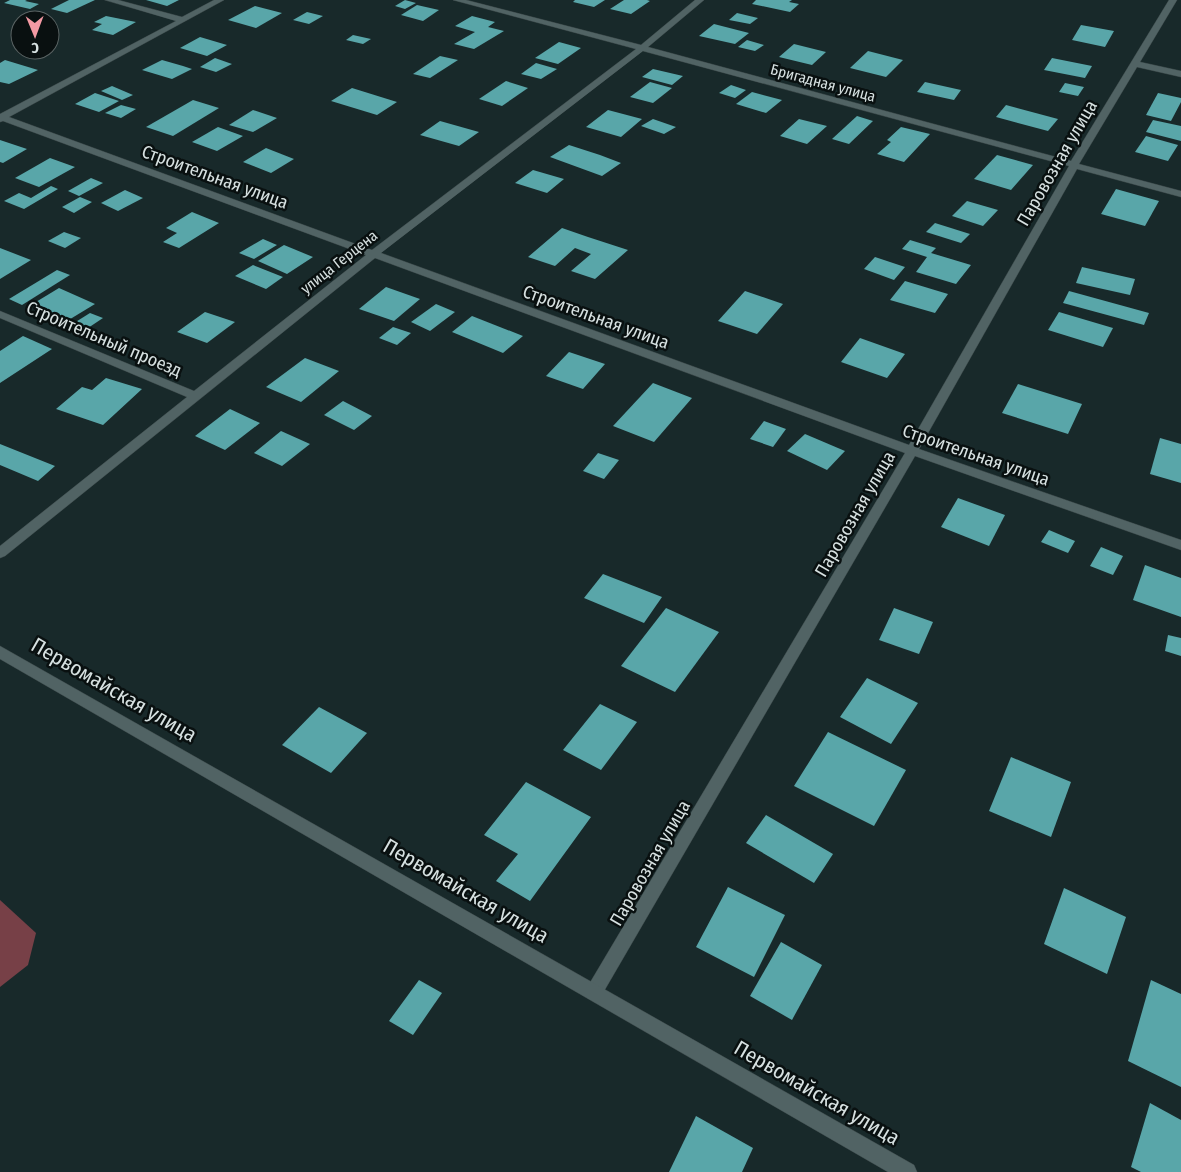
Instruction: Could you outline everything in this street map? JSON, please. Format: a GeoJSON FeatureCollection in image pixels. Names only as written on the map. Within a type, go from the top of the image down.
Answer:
{"type":"FeatureCollection","features":[{"type":"Feature","properties":{"kind":"street"},"geometry":{"type":"LineString","coordinates":[[109,0],[182,20]]}},
{"type":"Feature","properties":{"kind":"street"},"geometry":{"type":"LineString","coordinates":[[1,118],[220,0]]}},
{"type":"Feature","properties":{"kind":"street","name":"Бригадная улица"},"geometry":{"type":"LineString","coordinates":[[457,0],[642,48],[1181,194]]}},
{"type":"Feature","properties":{"kind":"street","name":"улица Герцена"},"geometry":{"type":"LineString","coordinates":[[0,553],[373,254],[642,48],[700,0]]}},
{"type":"Feature","properties":{"kind":"street","name":"Паровозная улица"},"geometry":{"type":"LineString","coordinates":[[594,992],[912,451],[1074,166],[1173,0]]}},
{"type":"Feature","properties":{"kind":"street"},"geometry":{"type":"LineString","coordinates":[[1136,64],[1181,74]]}},
{"type":"Feature","properties":{"kind":"street","name":"Строительная улица"},"geometry":{"type":"LineString","coordinates":[[1,118],[912,451],[1181,545]]}},
{"type":"Feature","properties":{"kind":"street","name":"Строительный проезд"},"geometry":{"type":"LineString","coordinates":[[0,314],[195,396]]}},
{"type":"Feature","properties":{"kind":"street","name":"Первомайская улица"},"geometry":{"type":"LineString","coordinates":[[0,652],[907,1172]]}},
{"type":"Feature","properties":{"kind":"shaded area"},"geometry":{"type":"Polygon","coordinates":[[[0,900],[36,933],[28,965],[0,987],[0,900]]]}},
{"type":"Feature","properties":{"kind":"building"},"geometry":{"type":"Polygon","coordinates":[[[10,0],[27,0],[25,1],[39,4],[30,9],[4,3],[10,0]]]}},
{"type":"Feature","properties":{"kind":"building"},"geometry":{"type":"Polygon","coordinates":[[[69,0],[95,0],[67,13],[51,9],[69,0]]]}},
{"type":"Feature","properties":{"kind":"building"},"geometry":{"type":"Polygon","coordinates":[[[146,0],[179,0],[167,6],[146,0]]]}},
{"type":"Feature","properties":{"kind":"building"},"geometry":{"type":"Polygon","coordinates":[[[405,0],[416,3],[405,9],[395,6],[405,0]]]}},
{"type":"Feature","properties":{"kind":"building"},"geometry":{"type":"Polygon","coordinates":[[[575,0],[605,0],[594,7],[573,2],[575,0]]]}},
{"type":"Feature","properties":{"kind":"building"},"geometry":{"type":"Polygon","coordinates":[[[624,0],[650,1],[631,14],[610,9],[624,0]]]}},
{"type":"Feature","properties":{"kind":"building"},"geometry":{"type":"Polygon","coordinates":[[[756,0],[792,0],[789,2],[799,4],[790,12],[752,4],[756,0]]]}},
{"type":"Feature","properties":{"kind":"building"},"geometry":{"type":"Polygon","coordinates":[[[417,5],[439,10],[423,21],[401,15],[417,5]]]}},
{"type":"Feature","properties":{"kind":"building"},"geometry":{"type":"Polygon","coordinates":[[[255,6],[282,13],[256,28],[228,20],[255,6]]]}},
{"type":"Feature","properties":{"kind":"building"},"geometry":{"type":"Polygon","coordinates":[[[307,12],[323,16],[309,24],[293,20],[307,12]]]}},
{"type":"Feature","properties":{"kind":"building"},"geometry":{"type":"Polygon","coordinates":[[[737,13],[758,18],[750,24],[729,20],[737,13]]]}},
{"type":"Feature","properties":{"kind":"building"},"geometry":{"type":"Polygon","coordinates":[[[106,16],[136,22],[113,35],[92,30],[102,24],[94,22],[106,16]]]}},
{"type":"Feature","properties":{"kind":"building"},"geometry":{"type":"Polygon","coordinates":[[[472,16],[495,22],[488,27],[504,31],[474,49],[454,44],[475,32],[455,26],[472,16]]]}},
{"type":"Feature","properties":{"kind":"building"},"geometry":{"type":"Polygon","coordinates":[[[714,24],[749,33],[735,44],[699,36],[714,24]]]}},
{"type":"Feature","properties":{"kind":"building"},"geometry":{"type":"Polygon","coordinates":[[[1081,25],[1114,31],[1105,47],[1072,40],[1081,25]]]}},
{"type":"Feature","properties":{"kind":"building"},"geometry":{"type":"Polygon","coordinates":[[[353,35],[371,39],[363,44],[346,40],[353,35]]]}},
{"type":"Feature","properties":{"kind":"building"},"geometry":{"type":"Polygon","coordinates":[[[200,37],[227,45],[207,56],[180,48],[200,37]]]}},
{"type":"Feature","properties":{"kind":"building"},"geometry":{"type":"Polygon","coordinates":[[[747,40],[764,45],[755,51],[738,47],[747,40]]]}},
{"type":"Feature","properties":{"kind":"building"},"geometry":{"type":"Polygon","coordinates":[[[559,42],[581,48],[558,64],[535,58],[559,42]]]}},
{"type":"Feature","properties":{"kind":"building"},"geometry":{"type":"Polygon","coordinates":[[[794,44],[826,52],[812,65],[779,57],[794,44]]]}},
{"type":"Feature","properties":{"kind":"building"},"geometry":{"type":"Polygon","coordinates":[[[868,51],[903,60],[886,77],[850,68],[868,51]]]}},
{"type":"Feature","properties":{"kind":"building"},"geometry":{"type":"Polygon","coordinates":[[[440,56],[458,60],[430,78],[413,74],[440,56]]]}},
{"type":"Feature","properties":{"kind":"building"},"geometry":{"type":"Polygon","coordinates":[[[215,58],[232,64],[216,72],[200,67],[215,58]]]}},
{"type":"Feature","properties":{"kind":"building"},"geometry":{"type":"Polygon","coordinates":[[[1052,58],[1092,66],[1085,78],[1044,70],[1052,58]]]}},
{"type":"Feature","properties":{"kind":"building"},"geometry":{"type":"Polygon","coordinates":[[[5,60],[38,70],[9,84],[0,82],[0,63],[5,60]]]}},
{"type":"Feature","properties":{"kind":"building"},"geometry":{"type":"Polygon","coordinates":[[[162,60],[192,69],[172,79],[142,70],[162,60]]]}},
{"type":"Feature","properties":{"kind":"building"},"geometry":{"type":"Polygon","coordinates":[[[536,63],[557,69],[541,79],[521,74],[536,63]]]}},
{"type":"Feature","properties":{"kind":"building"},"geometry":{"type":"Polygon","coordinates":[[[653,69],[683,76],[672,85],[642,77],[653,69]]]}},
{"type":"Feature","properties":{"kind":"building"},"geometry":{"type":"Polygon","coordinates":[[[506,81],[528,88],[502,106],[479,99],[506,81]]]}},
{"type":"Feature","properties":{"kind":"building"},"geometry":{"type":"Polygon","coordinates":[[[650,82],[672,88],[653,103],[630,97],[650,82]]]}},
{"type":"Feature","properties":{"kind":"building"},"geometry":{"type":"Polygon","coordinates":[[[925,82],[961,90],[954,100],[917,92],[925,82]]]}},
{"type":"Feature","properties":{"kind":"building"},"geometry":{"type":"Polygon","coordinates":[[[1065,83],[1084,87],[1078,96],[1059,92],[1065,83]]]}},
{"type":"Feature","properties":{"kind":"building"},"geometry":{"type":"Polygon","coordinates":[[[731,85],[746,90],[735,98],[719,93],[731,85]]]}},
{"type":"Feature","properties":{"kind":"building"},"geometry":{"type":"Polygon","coordinates":[[[112,86],[133,95],[122,100],[101,91],[112,86]]]}},
{"type":"Feature","properties":{"kind":"building"},"geometry":{"type":"Polygon","coordinates":[[[352,88],[397,102],[377,115],[331,101],[352,88]]]}},
{"type":"Feature","properties":{"kind":"building"},"geometry":{"type":"Polygon","coordinates":[[[752,92],[782,100],[766,113],[736,104],[752,92]]]}},
{"type":"Feature","properties":{"kind":"building"},"geometry":{"type":"Polygon","coordinates":[[[95,93],[119,101],[99,112],[75,104],[95,93]]]}},
{"type":"Feature","properties":{"kind":"building"},"geometry":{"type":"Polygon","coordinates":[[[1158,93],[1181,98],[1181,102],[1171,121],[1146,115],[1158,93]]]}},
{"type":"Feature","properties":{"kind":"building"},"geometry":{"type":"Polygon","coordinates":[[[193,100],[219,108],[173,136],[146,127],[193,100]]]}},
{"type":"Feature","properties":{"kind":"building"},"geometry":{"type":"Polygon","coordinates":[[[121,105],[136,109],[121,118],[105,113],[121,105]]]}},
{"type":"Feature","properties":{"kind":"building"},"geometry":{"type":"Polygon","coordinates":[[[1006,105],[1058,119],[1048,131],[996,117],[1006,105]]]}},
{"type":"Feature","properties":{"kind":"building"},"geometry":{"type":"Polygon","coordinates":[[[253,110],[277,118],[253,132],[229,125],[253,110]]]}},
{"type":"Feature","properties":{"kind":"building"},"geometry":{"type":"Polygon","coordinates":[[[608,110],[642,119],[621,137],[586,127],[608,110]]]}},
{"type":"Feature","properties":{"kind":"building"},"geometry":{"type":"Polygon","coordinates":[[[857,116],[873,121],[849,144],[832,139],[857,116]]]}},
{"type":"Feature","properties":{"kind":"building"},"geometry":{"type":"Polygon","coordinates":[[[653,119],[676,127],[664,134],[641,126],[653,119]]]}},
{"type":"Feature","properties":{"kind":"building"},"geometry":{"type":"Polygon","coordinates":[[[799,119],[827,126],[807,144],[780,136],[799,119]]]}},
{"type":"Feature","properties":{"kind":"building"},"geometry":{"type":"Polygon","coordinates":[[[1153,120],[1181,126],[1181,141],[1146,132],[1153,120]]]}},
{"type":"Feature","properties":{"kind":"building"},"geometry":{"type":"Polygon","coordinates":[[[440,121],[479,132],[459,146],[420,135],[440,121]]]}},
{"type":"Feature","properties":{"kind":"building"},"geometry":{"type":"Polygon","coordinates":[[[218,127],[243,136],[217,151],[192,142],[218,127]]]}},
{"type":"Feature","properties":{"kind":"building"},"geometry":{"type":"Polygon","coordinates":[[[901,127],[930,134],[904,162],[877,154],[891,142],[887,140],[901,127]]]}},
{"type":"Feature","properties":{"kind":"building"},"geometry":{"type":"Polygon","coordinates":[[[1146,136],[1178,145],[1168,161],[1135,152],[1146,136]]]}},
{"type":"Feature","properties":{"kind":"building"},"geometry":{"type":"Polygon","coordinates":[[[0,140],[27,149],[3,163],[0,162],[0,140]]]}},
{"type":"Feature","properties":{"kind":"building"},"geometry":{"type":"Polygon","coordinates":[[[569,145],[621,163],[602,176],[550,157],[569,145]]]}},
{"type":"Feature","properties":{"kind":"building"},"geometry":{"type":"Polygon","coordinates":[[[266,148],[294,159],[271,173],[243,162],[266,148]]]}},
{"type":"Feature","properties":{"kind":"building"},"geometry":{"type":"Polygon","coordinates":[[[997,155],[1033,165],[1011,190],[974,179],[997,155]]]}},
{"type":"Feature","properties":{"kind":"building"},"geometry":{"type":"Polygon","coordinates":[[[50,158],[75,167],[39,187],[15,178],[50,158]]]}},
{"type":"Feature","properties":{"kind":"building"},"geometry":{"type":"Polygon","coordinates":[[[533,170],[564,179],[547,193],[515,183],[533,170]]]}},
{"type":"Feature","properties":{"kind":"building"},"geometry":{"type":"Polygon","coordinates":[[[91,178],[103,183],[79,196],[68,191],[91,178]]]}},
{"type":"Feature","properties":{"kind":"building"},"geometry":{"type":"Polygon","coordinates":[[[51,186],[58,189],[24,209],[4,201],[19,193],[31,198],[51,186]]]}},
{"type":"Feature","properties":{"kind":"building"},"geometry":{"type":"Polygon","coordinates":[[[1116,189],[1159,201],[1145,226],[1101,214],[1116,189]]]}},
{"type":"Feature","properties":{"kind":"building"},"geometry":{"type":"Polygon","coordinates":[[[125,190],[143,198],[118,211],[101,203],[125,190]]]}},
{"type":"Feature","properties":{"kind":"building"},"geometry":{"type":"Polygon","coordinates":[[[80,197],[92,202],[74,213],[62,207],[80,197]]]}},
{"type":"Feature","properties":{"kind":"building"},"geometry":{"type":"Polygon","coordinates":[[[967,201],[998,210],[983,226],[952,216],[967,201]]]}},
{"type":"Feature","properties":{"kind":"building"},"geometry":{"type":"Polygon","coordinates":[[[192,212],[219,223],[179,248],[163,242],[177,233],[166,228],[192,212]]]}},
{"type":"Feature","properties":{"kind":"building"},"geometry":{"type":"Polygon","coordinates":[[[935,223],[970,234],[961,243],[926,232],[935,223]]]}},
{"type":"Feature","properties":{"kind":"building"},"geometry":{"type":"Polygon","coordinates":[[[562,228],[628,250],[595,279],[571,271],[591,254],[575,248],[555,266],[528,257],[562,228]]]}},
{"type":"Feature","properties":{"kind":"building"},"geometry":{"type":"Polygon","coordinates":[[[64,232],[81,238],[65,248],[48,241],[64,232]]]}},
{"type":"Feature","properties":{"kind":"building"},"geometry":{"type":"Polygon","coordinates":[[[263,239],[277,245],[254,259],[239,253],[263,239]]]}},
{"type":"Feature","properties":{"kind":"building"},"geometry":{"type":"Polygon","coordinates":[[[910,240],[936,248],[931,253],[971,265],[956,284],[916,272],[927,257],[902,249],[910,240]]]}},
{"type":"Feature","properties":{"kind":"building"},"geometry":{"type":"Polygon","coordinates":[[[284,245],[313,257],[287,274],[258,261],[284,245]]]}},
{"type":"Feature","properties":{"kind":"building"},"geometry":{"type":"Polygon","coordinates":[[[0,248],[31,260],[0,279],[0,248]]]}},
{"type":"Feature","properties":{"kind":"building"},"geometry":{"type":"Polygon","coordinates":[[[875,257],[905,267],[894,280],[864,269],[875,257]]]}},
{"type":"Feature","properties":{"kind":"building"},"geometry":{"type":"Polygon","coordinates":[[[253,265],[283,277],[266,289],[235,276],[253,265]]]}},
{"type":"Feature","properties":{"kind":"building"},"geometry":{"type":"Polygon","coordinates":[[[1082,267],[1135,279],[1130,295],[1076,283],[1082,267]]]}},
{"type":"Feature","properties":{"kind":"building"},"geometry":{"type":"Polygon","coordinates":[[[57,270],[70,275],[22,305],[9,299],[57,270]]]}},
{"type":"Feature","properties":{"kind":"building"},"geometry":{"type":"Polygon","coordinates":[[[905,281],[948,294],[935,313],[890,300],[905,281]]]}},
{"type":"Feature","properties":{"kind":"building"},"geometry":{"type":"Polygon","coordinates":[[[386,287],[420,299],[394,321],[359,309],[386,287]]]}},
{"type":"Feature","properties":{"kind":"building"},"geometry":{"type":"Polygon","coordinates":[[[59,288],[95,304],[67,321],[31,305],[59,288]]]}},
{"type":"Feature","properties":{"kind":"building"},"geometry":{"type":"Polygon","coordinates":[[[745,291],[783,304],[757,334],[718,321],[745,291]]]}},
{"type":"Feature","properties":{"kind":"building"},"geometry":{"type":"Polygon","coordinates":[[[1069,291],[1149,313],[1144,325],[1063,303],[1069,291]]]}},
{"type":"Feature","properties":{"kind":"building"},"geometry":{"type":"Polygon","coordinates":[[[436,304],[455,312],[430,331],[411,322],[436,304]]]}},
{"type":"Feature","properties":{"kind":"building"},"geometry":{"type":"Polygon","coordinates":[[[205,312],[235,322],[207,343],[177,332],[205,312]]]}},
{"type":"Feature","properties":{"kind":"building"},"geometry":{"type":"Polygon","coordinates":[[[1059,312],[1113,328],[1103,347],[1048,330],[1059,312]]]}},
{"type":"Feature","properties":{"kind":"building"},"geometry":{"type":"Polygon","coordinates":[[[90,313],[103,318],[79,334],[66,328],[90,313]]]}},
{"type":"Feature","properties":{"kind":"building"},"geometry":{"type":"Polygon","coordinates":[[[472,316],[523,336],[503,353],[452,332],[472,316]]]}},
{"type":"Feature","properties":{"kind":"building"},"geometry":{"type":"Polygon","coordinates":[[[393,327],[411,333],[397,345],[379,338],[393,327]]]}},
{"type":"Feature","properties":{"kind":"building"},"geometry":{"type":"Polygon","coordinates":[[[23,336],[52,349],[0,383],[0,351],[23,336]]]}},
{"type":"Feature","properties":{"kind":"building"},"geometry":{"type":"Polygon","coordinates":[[[860,338],[905,354],[887,378],[841,362],[860,338]]]}},
{"type":"Feature","properties":{"kind":"building"},"geometry":{"type":"Polygon","coordinates":[[[569,352],[605,364],[583,389],[546,376],[569,352]]]}},
{"type":"Feature","properties":{"kind":"building"},"geometry":{"type":"Polygon","coordinates":[[[305,358],[339,371],[301,402],[266,387],[305,358]]]}},
{"type":"Feature","properties":{"kind":"building"},"geometry":{"type":"Polygon","coordinates":[[[106,378],[142,389],[103,425],[56,409],[82,387],[92,390],[106,378]]]}},
{"type":"Feature","properties":{"kind":"building"},"geometry":{"type":"Polygon","coordinates":[[[653,383],[692,398],[654,442],[613,426],[653,383]]]}},
{"type":"Feature","properties":{"kind":"building"},"geometry":{"type":"Polygon","coordinates":[[[1018,384],[1082,404],[1068,434],[1002,413],[1018,384]]]}},
{"type":"Feature","properties":{"kind":"building"},"geometry":{"type":"Polygon","coordinates":[[[343,401],[372,416],[354,430],[324,415],[343,401]]]}},
{"type":"Feature","properties":{"kind":"building"},"geometry":{"type":"Polygon","coordinates":[[[230,409],[260,423],[225,450],[195,436],[230,409]]]}},
{"type":"Feature","properties":{"kind":"building"},"geometry":{"type":"Polygon","coordinates":[[[764,421],[786,429],[773,447],[750,439],[764,421]]]}},
{"type":"Feature","properties":{"kind":"building"},"geometry":{"type":"Polygon","coordinates":[[[281,431],[310,444],[282,466],[254,453],[281,431]]]}},
{"type":"Feature","properties":{"kind":"building"},"geometry":{"type":"Polygon","coordinates":[[[805,434],[845,451],[827,470],[787,451],[805,434]]]}},
{"type":"Feature","properties":{"kind":"building"},"geometry":{"type":"Polygon","coordinates":[[[1160,438],[1181,444],[1181,483],[1150,474],[1160,438]]]}},
{"type":"Feature","properties":{"kind":"building"},"geometry":{"type":"Polygon","coordinates":[[[0,444],[55,466],[38,481],[0,465],[0,444]]]}},
{"type":"Feature","properties":{"kind":"building"},"geometry":{"type":"Polygon","coordinates":[[[598,453],[619,460],[604,479],[583,471],[598,453]]]}},
{"type":"Feature","properties":{"kind":"building"},"geometry":{"type":"Polygon","coordinates":[[[958,498],[1005,515],[989,546],[941,527],[958,498]]]}},
{"type":"Feature","properties":{"kind":"building"},"geometry":{"type":"Polygon","coordinates":[[[1049,530],[1075,541],[1068,553],[1041,542],[1049,530]]]}},
{"type":"Feature","properties":{"kind":"building"},"geometry":{"type":"Polygon","coordinates":[[[1101,547],[1123,556],[1113,575],[1090,566],[1101,547]]]}},
{"type":"Feature","properties":{"kind":"building"},"geometry":{"type":"Polygon","coordinates":[[[1145,565],[1181,578],[1181,617],[1133,600],[1145,565]]]}},
{"type":"Feature","properties":{"kind":"building"},"geometry":{"type":"Polygon","coordinates":[[[603,574],[662,597],[644,623],[584,598],[603,574]]]}},
{"type":"Feature","properties":{"kind":"building"},"geometry":{"type":"Polygon","coordinates":[[[666,608],[719,632],[675,692],[621,666],[666,608]]]}},
{"type":"Feature","properties":{"kind":"building"},"geometry":{"type":"Polygon","coordinates":[[[894,608],[933,622],[919,654],[879,640],[894,608]]]}},
{"type":"Feature","properties":{"kind":"building"},"geometry":{"type":"Polygon","coordinates":[[[1168,635],[1181,638],[1181,656],[1165,651],[1168,635]]]}},
{"type":"Feature","properties":{"kind":"building"},"geometry":{"type":"Polygon","coordinates":[[[867,678],[918,703],[891,744],[840,717],[867,678]]]}},
{"type":"Feature","properties":{"kind":"building"},"geometry":{"type":"Polygon","coordinates":[[[600,704],[637,722],[601,770],[563,750],[600,704]]]}},
{"type":"Feature","properties":{"kind":"building"},"geometry":{"type":"Polygon","coordinates":[[[319,707],[367,733],[331,773],[282,745],[319,707]]]}},
{"type":"Feature","properties":{"kind":"building"},"geometry":{"type":"Polygon","coordinates":[[[828,732],[906,770],[874,826],[794,786],[828,732]]]}},
{"type":"Feature","properties":{"kind":"building"},"geometry":{"type":"Polygon","coordinates":[[[1011,757],[1071,782],[1051,837],[989,811],[1011,757]]]}},
{"type":"Feature","properties":{"kind":"building"},"geometry":{"type":"Polygon","coordinates":[[[526,782],[591,817],[530,901],[496,881],[518,854],[484,835],[526,782]]]}},
{"type":"Feature","properties":{"kind":"building"},"geometry":{"type":"Polygon","coordinates":[[[766,815],[833,854],[814,883],[746,843],[766,815]]]}},
{"type":"Feature","properties":{"kind":"building"},"geometry":{"type":"Polygon","coordinates":[[[728,887],[785,915],[754,977],[696,947],[728,887]]]}},
{"type":"Feature","properties":{"kind":"building"},"geometry":{"type":"Polygon","coordinates":[[[1064,888],[1126,917],[1107,974],[1044,944],[1064,888]]]}},
{"type":"Feature","properties":{"kind":"building"},"geometry":{"type":"Polygon","coordinates":[[[781,942],[822,965],[792,1020],[750,996],[781,942]]]}},
{"type":"Feature","properties":{"kind":"building"},"geometry":{"type":"Polygon","coordinates":[[[419,980],[442,993],[413,1035],[389,1021],[419,980]]]}},
{"type":"Feature","properties":{"kind":"building"},"geometry":{"type":"Polygon","coordinates":[[[1151,980],[1181,994],[1181,1087],[1128,1061],[1151,980]]]}},
{"type":"Feature","properties":{"kind":"building"},"geometry":{"type":"Polygon","coordinates":[[[1150,1103],[1181,1120],[1181,1172],[1141,1172],[1131,1167],[1150,1103]]]}},
{"type":"Feature","properties":{"kind":"building"},"geometry":{"type":"Polygon","coordinates":[[[696,1116],[753,1148],[742,1172],[669,1172],[696,1116]]]}}]}
